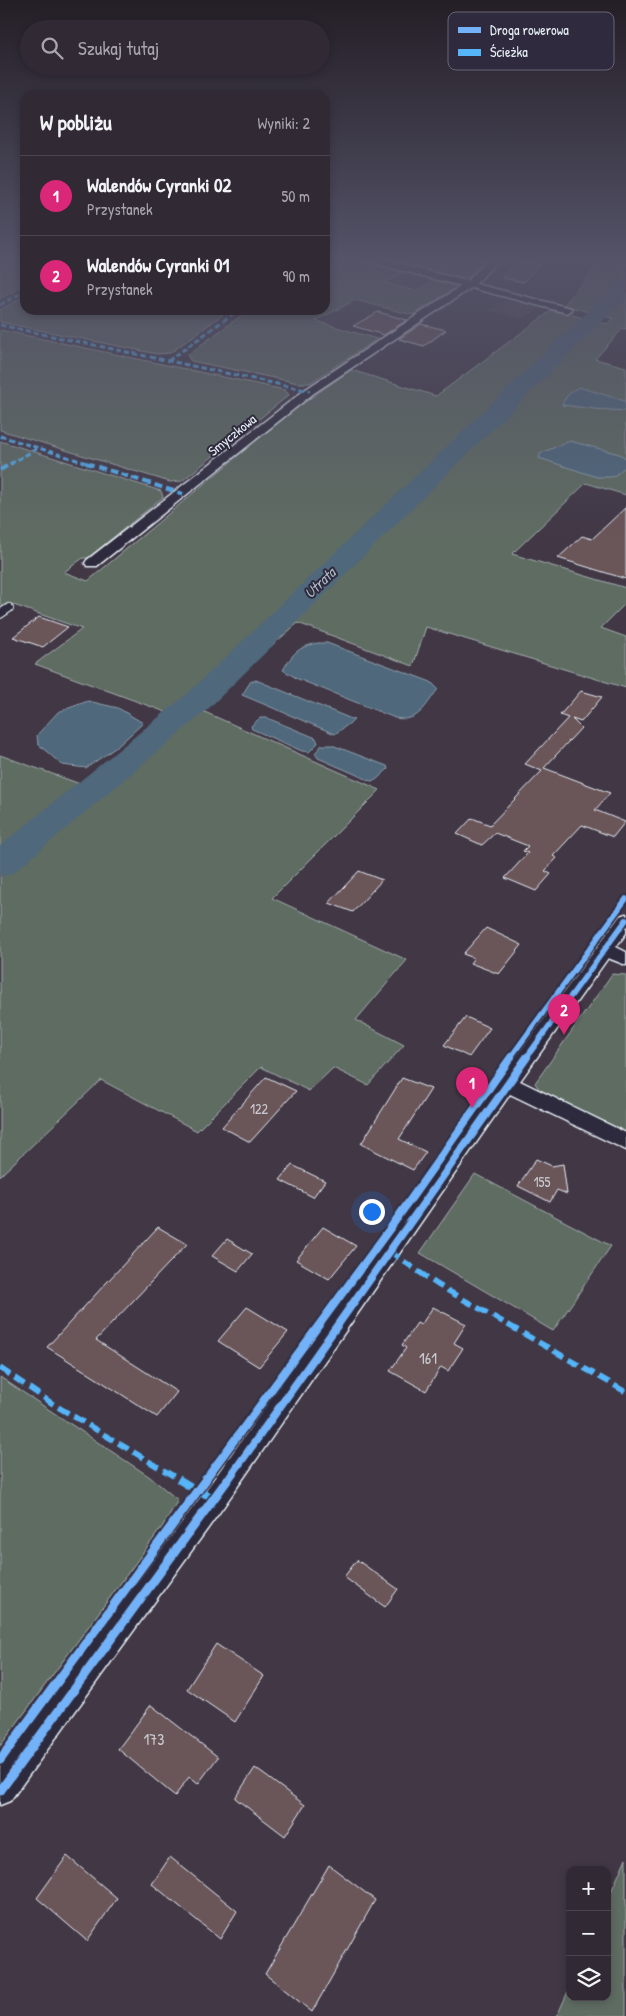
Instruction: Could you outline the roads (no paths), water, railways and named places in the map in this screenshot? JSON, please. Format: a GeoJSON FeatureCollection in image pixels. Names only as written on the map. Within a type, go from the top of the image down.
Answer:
{"type":"FeatureCollection","features":[{"type":"Feature","properties":{"kind":"street","name":"Smyczkowa"},"geometry":{"type":"LineString","coordinates":[[92,563],[310,391],[368,352]]}},
{"type":"Feature","properties":{"kind":"street"},"geometry":{"type":"LineString","coordinates":[[0,1792],[215,1498],[626,920]]}},
{"type":"Feature","properties":{"kind":"street"},"geometry":{"type":"LineString","coordinates":[[604,950],[626,959]]}},
{"type":"Feature","properties":{"kind":"street"},"geometry":{"type":"LineString","coordinates":[[508,1084],[626,1142]]}},
{"type":"Feature","properties":{"kind":"lane"},"geometry":{"type":"LineString","coordinates":[[0,614],[9,608]]}},
{"type":"Feature","properties":{"kind":"water"},"geometry":{"type":"Polygon","coordinates":[[[579,387],[625,401],[626,411],[562,405],[569,394],[579,387]]]}},
{"type":"Feature","properties":{"kind":"water"},"geometry":{"type":"Polygon","coordinates":[[[570,441],[619,454],[626,458],[626,466],[613,477],[597,477],[539,458],[541,453],[570,441]]]}},
{"type":"Feature","properties":{"kind":"water"},"geometry":{"type":"Polygon","coordinates":[[[318,643],[327,643],[431,682],[438,689],[421,712],[416,716],[403,719],[395,718],[298,679],[283,670],[297,652],[318,643]]]}},
{"type":"Feature","properties":{"kind":"water"},"geometry":{"type":"Polygon","coordinates":[[[256,680],[354,720],[335,734],[242,695],[251,681],[256,680]]]}},
{"type":"Feature","properties":{"kind":"water"},"geometry":{"type":"Polygon","coordinates":[[[88,701],[118,708],[143,723],[118,746],[86,768],[62,765],[38,744],[37,735],[58,712],[88,701]]]}},
{"type":"Feature","properties":{"kind":"water"},"geometry":{"type":"Polygon","coordinates":[[[260,718],[267,718],[316,738],[318,743],[309,752],[302,751],[252,729],[251,726],[260,718]]]}},
{"type":"Feature","properties":{"kind":"water"},"geometry":{"type":"Polygon","coordinates":[[[322,745],[332,745],[387,766],[388,769],[376,780],[371,781],[318,758],[315,753],[322,745]]]}},
{"type":"Feature","properties":{"kind":"waterway","name":"Utrata"},"geometry":{"type":"LineString","coordinates":[[0,865],[197,702],[558,352]]}},
{"type":"Feature","properties":{"kind":"place","name":"Walendów Cyranki 01"},"geometry":{"type":"Point","coordinates":[564,1035]}},
{"type":"Feature","properties":{"kind":"place","name":"Walendów Cyranki 02"},"geometry":{"type":"Point","coordinates":[472,1108]}}]}
